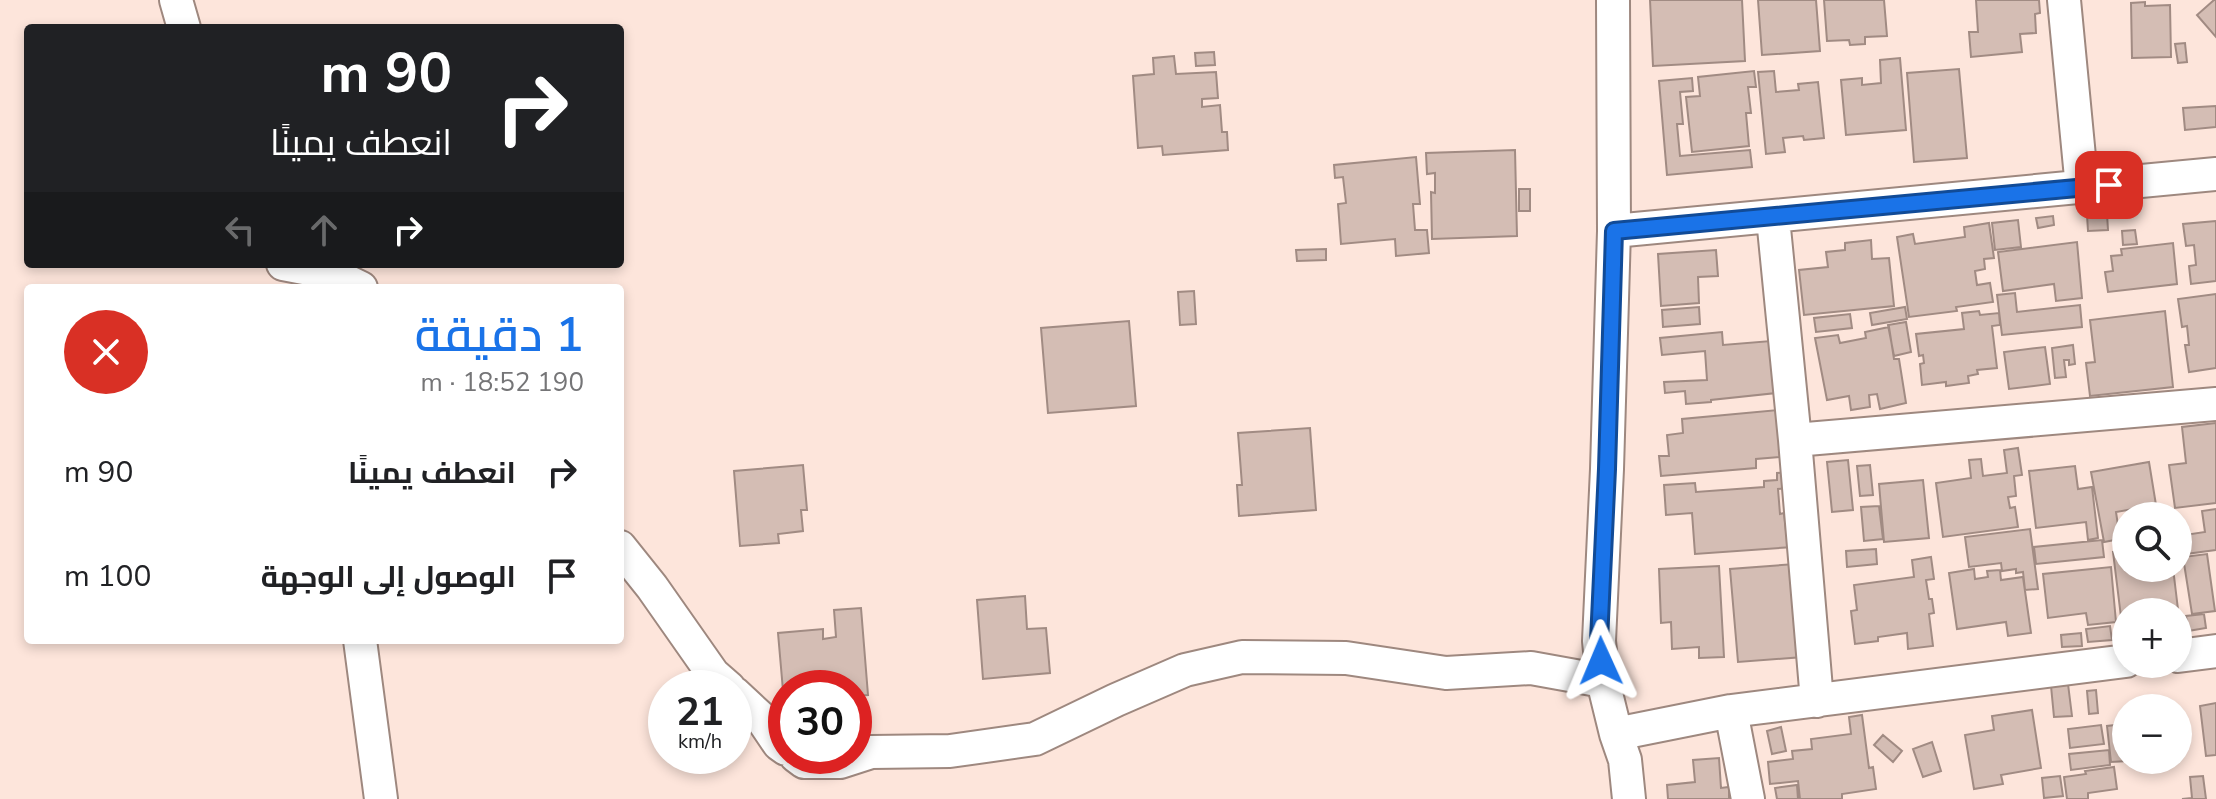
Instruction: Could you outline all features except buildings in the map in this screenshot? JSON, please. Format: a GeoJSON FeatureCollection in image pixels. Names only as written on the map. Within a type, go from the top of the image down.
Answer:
{"type":"FeatureCollection","features":[{"type":"Feature","properties":{"kind":"street"},"geometry":{"type":"LineString","coordinates":[[176,0],[183,24]]}},
{"type":"Feature","properties":{"kind":"street"},"geometry":{"type":"LineString","coordinates":[[1613,0],[1614,231],[1599,641],[1603,681],[1625,760],[1629,799]]}},
{"type":"Feature","properties":{"kind":"street"},"geometry":{"type":"LineString","coordinates":[[2064,0],[2082,188]]}},
{"type":"Feature","properties":{"kind":"street"},"geometry":{"type":"LineString","coordinates":[[1614,231],[2216,174]]}},
{"type":"Feature","properties":{"kind":"street"},"geometry":{"type":"LineString","coordinates":[[1773,218],[1817,701]]}},
{"type":"Feature","properties":{"kind":"street"},"geometry":{"type":"LineString","coordinates":[[304,268],[330,273],[353,284]]}},
{"type":"Feature","properties":{"kind":"street"},"geometry":{"type":"LineString","coordinates":[[1795,440],[2216,404]]}},
{"type":"Feature","properties":{"kind":"street"},"geometry":{"type":"LineString","coordinates":[[624,552],[710,670]]}},
{"type":"Feature","properties":{"kind":"street"},"geometry":{"type":"LineString","coordinates":[[361,644],[381,799]]}},
{"type":"Feature","properties":{"kind":"street"},"geometry":{"type":"LineString","coordinates":[[2192,654],[2216,651]]}},
{"type":"Feature","properties":{"kind":"street"},"geometry":{"type":"LineString","coordinates":[[872,752],[950,751],[1035,739],[1185,670],[1242,657],[1346,658],[1446,673],[1531,668],[1603,681]]}},
{"type":"Feature","properties":{"kind":"street"},"geometry":{"type":"LineString","coordinates":[[1616,734],[1731,711],[2112,663]]}},
{"type":"Feature","properties":{"kind":"street"},"geometry":{"type":"LineString","coordinates":[[752,710],[768,728]]}},
{"type":"Feature","properties":{"kind":"street"},"geometry":{"type":"LineString","coordinates":[[1731,711],[1748,799]]}},
{"type":"Feature","properties":{"kind":"route"},"geometry":{"type":"LineString","coordinates":[[1601,661],[1599,641],[1614,231],[2109,185]]}}]}
